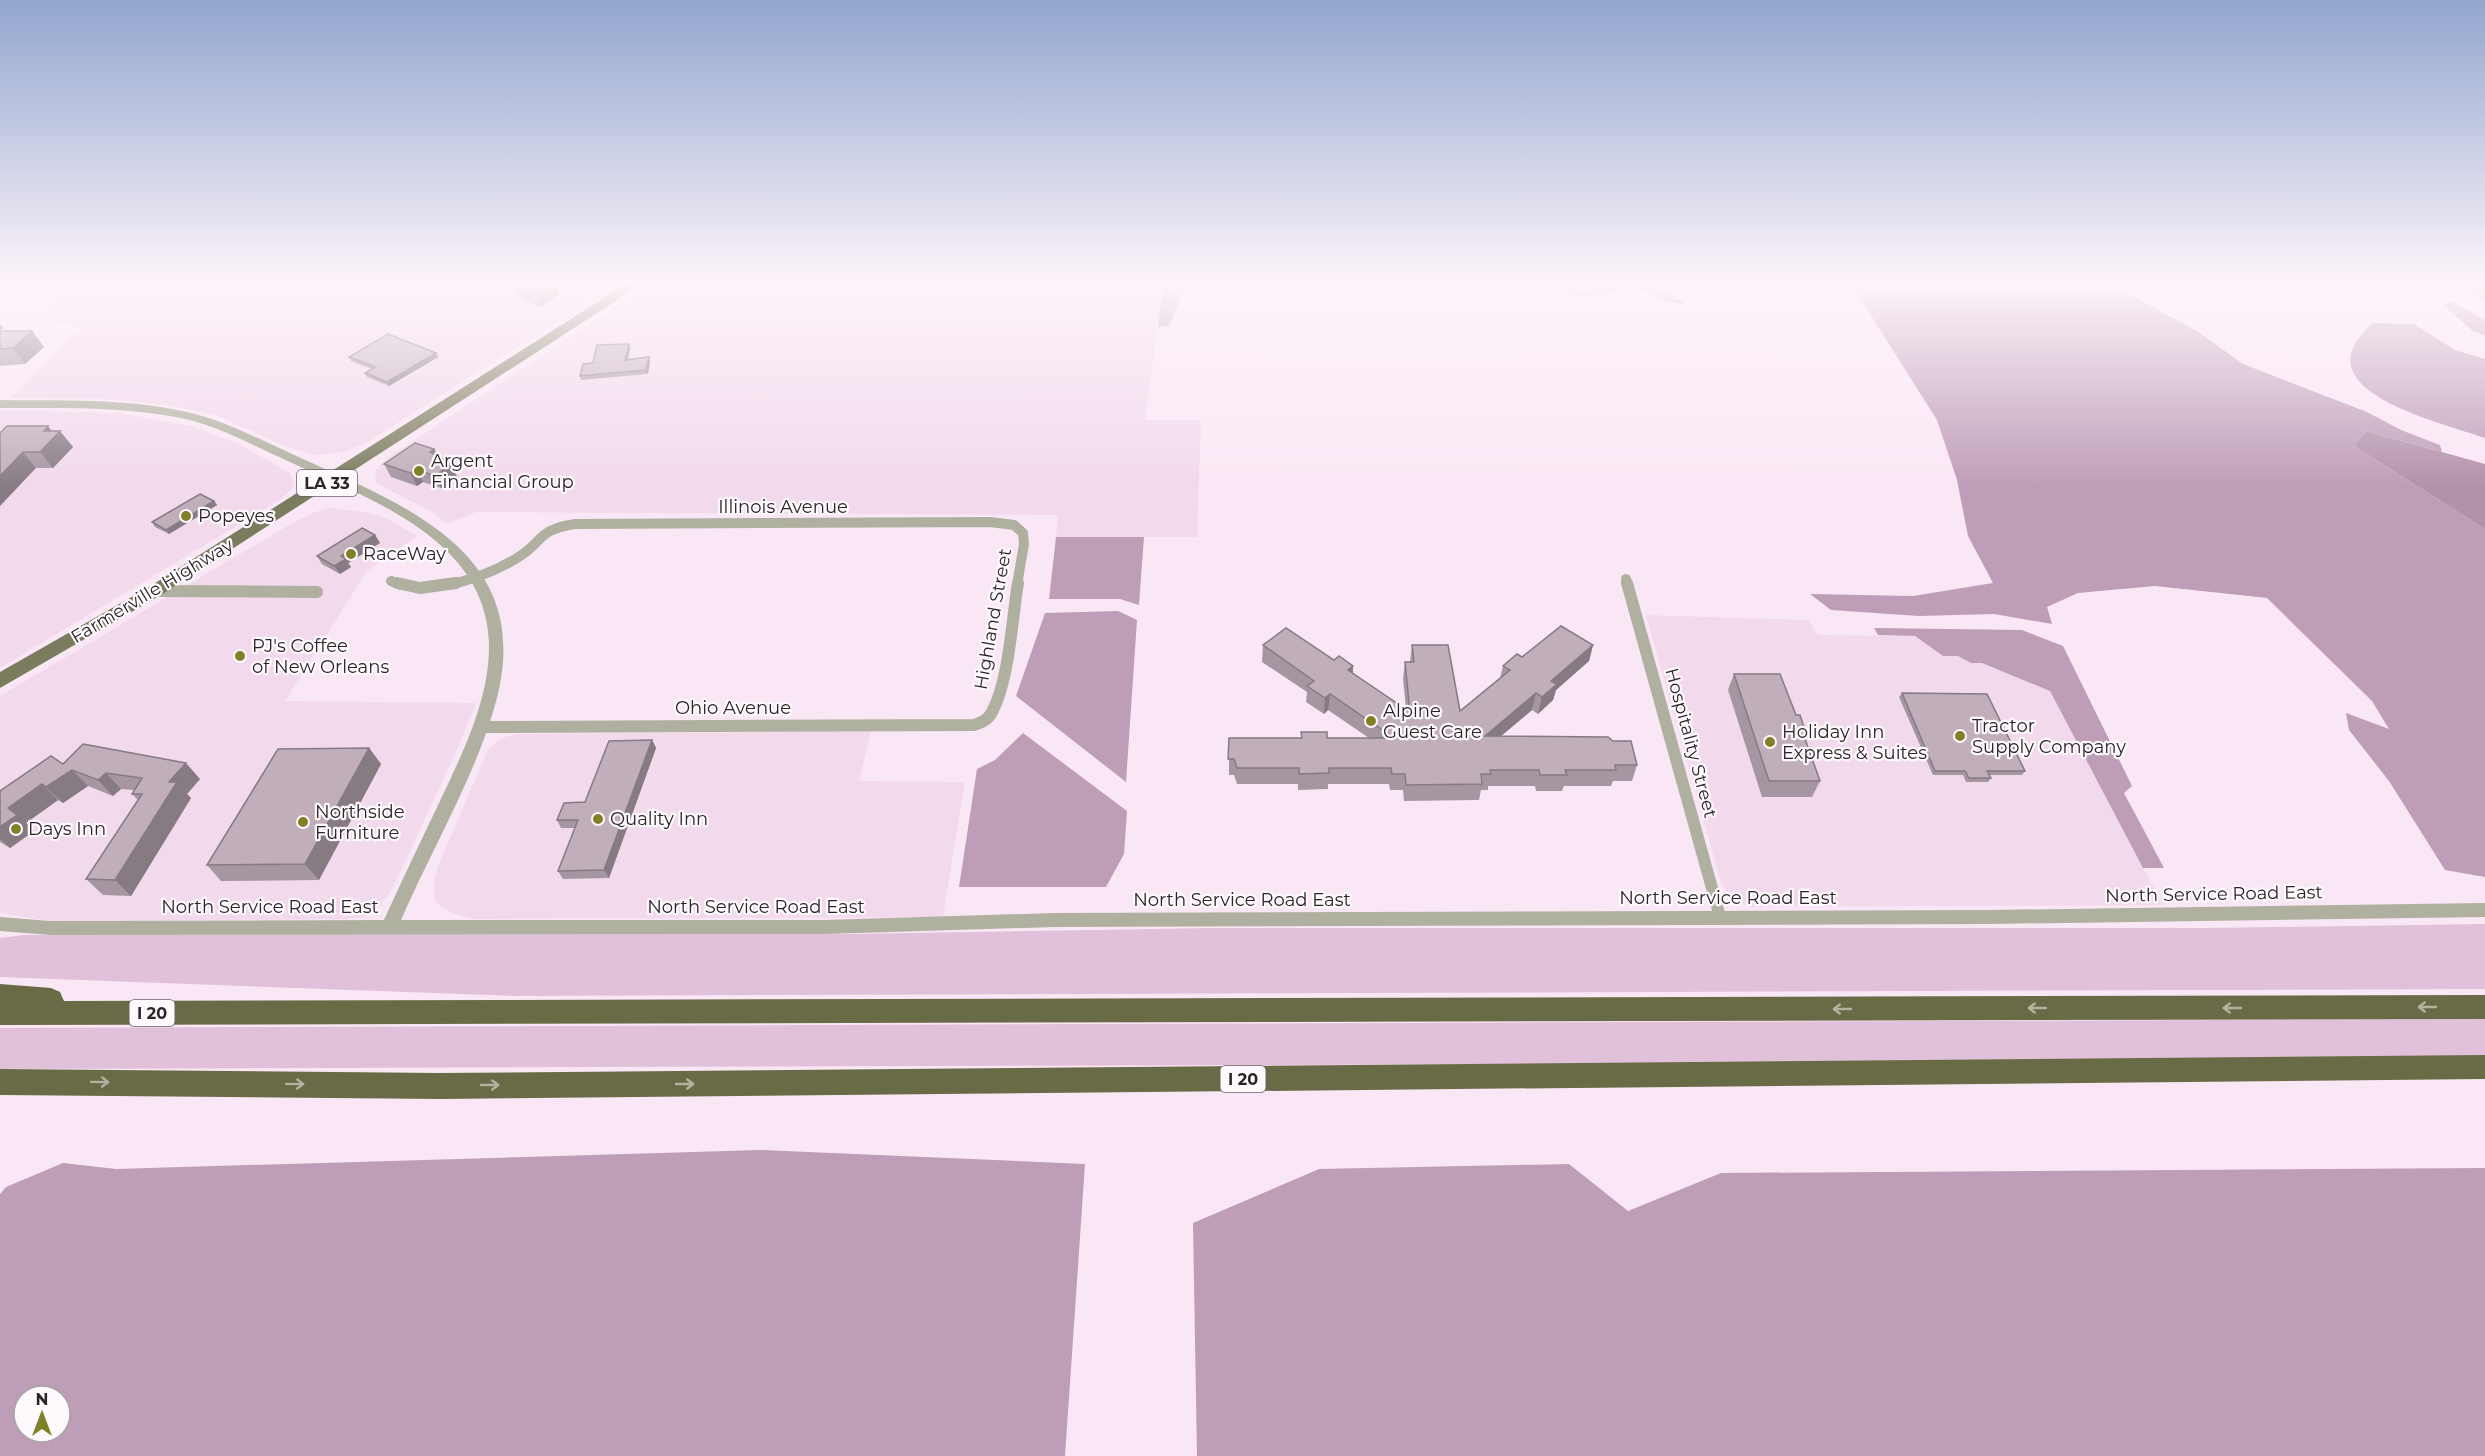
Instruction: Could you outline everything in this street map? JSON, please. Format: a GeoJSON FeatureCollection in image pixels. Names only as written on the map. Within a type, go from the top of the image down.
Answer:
{"type":"FeatureCollection","features":[{"type":"Feature","properties":{"kind":"highway"},"geometry":{"type":"LineString","coordinates":[[0,996],[304,1013]]}},
{"type":"Feature","properties":{"kind":"highway","name":"I 20"},"geometry":{"type":"LineString","coordinates":[[0,1013],[2485,1007]]}},
{"type":"Feature","properties":{"kind":"highway","name":"I 20"},"geometry":{"type":"LineString","coordinates":[[0,1082],[451,1086],[2485,1067]]}},
{"type":"Feature","properties":{"kind":"highway"},"geometry":{"type":"LineString","coordinates":[[0,1092],[56,1082]]}},
{"type":"Feature","properties":{"kind":"main road","name":"Farmerville Highway"},"geometry":{"type":"LineString","coordinates":[[0,681],[155,591],[530,352]]}},
{"type":"Feature","properties":{"kind":"street"},"geometry":{"type":"LineString","coordinates":[[0,404],[128,406],[187,415],[228,430],[334,478],[421,524],[450,546],[477,576],[490,605],[496,651],[493,683],[481,727],[390,926]]}},
{"type":"Feature","properties":{"kind":"street","name":"Illinois Avenue"},"geometry":{"type":"LineString","coordinates":[[477,576],[521,556],[542,532],[553,527],[597,524],[990,522],[1014,525]]}},
{"type":"Feature","properties":{"kind":"street","name":"Highland Street"},"geometry":{"type":"LineString","coordinates":[[985,721],[992,712],[1001,687],[1024,544],[1023,533],[1014,525]]}},
{"type":"Feature","properties":{"kind":"street"},"geometry":{"type":"LineString","coordinates":[[391,581],[403,586],[448,586],[477,576]]}},
{"type":"Feature","properties":{"kind":"street","name":"Hospitality Street"},"geometry":{"type":"LineString","coordinates":[[1626,579],[1720,917]]}},
{"type":"Feature","properties":{"kind":"street"},"geometry":{"type":"LineString","coordinates":[[155,591],[317,592]]}},
{"type":"Feature","properties":{"kind":"street","name":"Ohio Avenue"},"geometry":{"type":"LineString","coordinates":[[481,727],[974,725],[985,721]]}},
{"type":"Feature","properties":{"kind":"street","name":"North Service Road East"},"geometry":{"type":"LineString","coordinates":[[0,924],[51,928],[825,927],[1054,920],[2485,910]]}},
{"type":"Feature","properties":{"kind":"shaded area"},"geometry":{"type":"Polygon","coordinates":[[[57,352],[509,352],[371,440],[344,452],[315,455],[287,447],[218,416],[174,406],[107,399],[10,398],[57,352]]]}},
{"type":"Feature","properties":{"kind":"shaded area"},"geometry":{"type":"Polygon","coordinates":[[[548,352],[1154,352],[1145,420],[1201,420],[1197,537],[1056,537],[1058,515],[476,512],[447,524],[432,512],[376,483],[375,471],[386,459],[548,352]]]}},
{"type":"Feature","properties":{"kind":"shaded area"},"geometry":{"type":"Polygon","coordinates":[[[1894,352],[2226,352],[2243,364],[2367,412],[2401,430],[2440,445],[2442,452],[2366,431],[2354,446],[2485,529],[2485,877],[2445,870],[2389,781],[2349,730],[2346,713],[2389,729],[2372,701],[2267,598],[2155,586],[2078,593],[2047,607],[2052,624],[1994,614],[1919,616],[1831,610],[1810,594],[1913,596],[1993,583],[1968,536],[1957,480],[1937,420],[1894,352]]]}},
{"type":"Feature","properties":{"kind":"shaded area"},"geometry":{"type":"Polygon","coordinates":[[[2353,352],[2461,352],[2485,359],[2485,438],[2438,423],[2383,400],[2363,385],[2351,367],[2353,352]]]}},
{"type":"Feature","properties":{"kind":"shaded area"},"geometry":{"type":"Polygon","coordinates":[[[0,410],[120,413],[192,426],[241,445],[290,473],[294,483],[291,490],[277,502],[0,668],[0,410]]]}},
{"type":"Feature","properties":{"kind":"shaded area"},"geometry":{"type":"Polygon","coordinates":[[[2366,431],[2485,464],[2485,529],[2354,446],[2366,431]]]}},
{"type":"Feature","properties":{"kind":"shaded area"},"geometry":{"type":"Polygon","coordinates":[[[331,508],[366,512],[388,519],[417,536],[367,571],[285,701],[476,703],[393,888],[379,907],[362,917],[349,919],[49,921],[0,913],[0,696],[289,525],[315,512],[331,508]]]}},
{"type":"Feature","properties":{"kind":"shaded area"},"geometry":{"type":"Polygon","coordinates":[[[1056,537],[1144,537],[1139,605],[1120,599],[1049,599],[1056,537]]]}},
{"type":"Feature","properties":{"kind":"shaded area"},"geometry":{"type":"Polygon","coordinates":[[[1118,611],[1137,620],[1126,782],[1016,696],[1045,613],[1118,611]]]}},
{"type":"Feature","properties":{"kind":"shaded area"},"geometry":{"type":"Polygon","coordinates":[[[1646,615],[1808,620],[1818,635],[1915,636],[1943,656],[1958,656],[1971,663],[1982,663],[2050,691],[2163,905],[1751,907],[1734,901],[1722,886],[1646,615]]]}},
{"type":"Feature","properties":{"kind":"shaded area"},"geometry":{"type":"Polygon","coordinates":[[[1874,628],[2022,630],[2063,646],[2132,786],[2124,793],[2164,868],[2143,868],[2050,691],[1982,663],[1971,663],[1958,656],[1943,656],[1915,636],[1878,635],[1874,628]]]}},
{"type":"Feature","properties":{"kind":"shaded area"},"geometry":{"type":"Polygon","coordinates":[[[871,731],[859,781],[965,782],[943,917],[475,919],[454,914],[435,902],[434,881],[440,861],[489,748],[501,738],[519,734],[871,731]]]}},
{"type":"Feature","properties":{"kind":"shaded area"},"geometry":{"type":"Polygon","coordinates":[[[1023,733],[1127,811],[1124,854],[1106,887],[959,887],[977,769],[995,760],[1023,733]]]}},
{"type":"Feature","properties":{"kind":"shaded area"},"geometry":{"type":"Polygon","coordinates":[[[2485,924],[2485,989],[514,996],[0,977],[0,938],[24,935],[849,934],[1211,928],[2210,928],[2485,924]]]}},
{"type":"Feature","properties":{"kind":"shaded area"},"geometry":{"type":"Polygon","coordinates":[[[2485,1019],[2485,1061],[0,1069],[0,1028],[2485,1019]]]}},
{"type":"Feature","properties":{"kind":"shaded area"},"geometry":{"type":"Polygon","coordinates":[[[760,1150],[1085,1164],[1065,1456],[0,1456],[0,1194],[6,1187],[63,1163],[116,1169],[760,1150]]]}},
{"type":"Feature","properties":{"kind":"shaded area"},"geometry":{"type":"Polygon","coordinates":[[[1569,1164],[1628,1211],[1721,1173],[2485,1168],[2485,1456],[1197,1456],[1193,1223],[1319,1169],[1569,1164]]]}},
{"type":"Feature","properties":{"kind":"building"},"geometry":{"type":"Polygon","coordinates":[[[358,352],[436,353],[387,382],[365,373],[375,367],[349,357],[358,352]]]}},
{"type":"Feature","properties":{"kind":"building"},"geometry":{"type":"Polygon","coordinates":[[[595,352],[627,352],[625,360],[649,357],[646,370],[580,376],[583,364],[593,363],[595,352]]]}},
{"type":"Feature","properties":{"kind":"building"},"geometry":{"type":"Polygon","coordinates":[[[7,426],[48,426],[44,431],[60,431],[40,452],[23,452],[0,476],[0,433],[7,426]]]}},
{"type":"Feature","properties":{"kind":"building"},"geometry":{"type":"Polygon","coordinates":[[[415,443],[434,449],[430,452],[443,459],[440,461],[450,464],[435,476],[416,469],[410,473],[384,464],[415,443]]]}},
{"type":"Feature","properties":{"kind":"building"},"geometry":{"type":"Polygon","coordinates":[[[200,494],[214,501],[166,530],[152,522],[200,494]]]}},
{"type":"Feature","properties":{"kind":"building"},"geometry":{"type":"Polygon","coordinates":[[[362,528],[375,535],[341,556],[346,559],[334,566],[317,556],[362,528]]]}},
{"type":"Feature","properties":{"kind":"building","name":"Alpine Guest Care"},"geometry":{"type":"Polygon","coordinates":[[[1561,626],[1593,645],[1551,681],[1557,684],[1542,697],[1536,693],[1485,736],[1608,737],[1613,741],[1631,741],[1637,765],[1615,765],[1616,770],[1565,770],[1567,775],[1540,775],[1539,770],[1490,770],[1491,774],[1481,774],[1482,784],[1406,785],[1405,774],[1392,774],[1391,768],[1329,768],[1329,773],[1299,774],[1299,768],[1237,768],[1234,759],[1228,759],[1229,738],[1302,738],[1301,732],[1327,732],[1327,738],[1394,738],[1330,694],[1325,698],[1307,686],[1314,681],[1263,645],[1286,628],[1334,660],[1339,656],[1353,666],[1348,670],[1410,712],[1405,662],[1414,662],[1412,645],[1448,645],[1460,711],[1510,670],[1503,666],[1517,654],[1522,657],[1561,626]]]}},
{"type":"Feature","properties":{"kind":"building","name":"Holiday Inn Express & Suites"},"geometry":{"type":"Polygon","coordinates":[[[1734,674],[1780,674],[1796,715],[1800,715],[1807,736],[1804,736],[1820,781],[1769,781],[1734,674]]]}},
{"type":"Feature","properties":{"kind":"building","name":"Tractor Supply Company"},"geometry":{"type":"Polygon","coordinates":[[[1902,693],[1987,694],[2025,771],[1987,771],[1991,778],[1969,778],[1965,771],[1935,771],[1902,693]]]}},
{"type":"Feature","properties":{"kind":"building","name":"Quality Inn"},"geometry":{"type":"Polygon","coordinates":[[[652,740],[604,870],[558,871],[578,820],[557,820],[564,803],[585,802],[609,741],[652,740]]]}},
{"type":"Feature","properties":{"kind":"building"},"geometry":{"type":"Polygon","coordinates":[[[83,744],[186,763],[169,782],[177,782],[115,880],[86,879],[142,794],[132,794],[142,778],[106,773],[98,780],[72,770],[46,787],[42,784],[8,808],[17,815],[0,827],[0,791],[51,756],[63,764],[83,744]]]}},
{"type":"Feature","properties":{"kind":"building","name":"Northside Furniture"},"geometry":{"type":"Polygon","coordinates":[[[369,748],[305,864],[207,865],[278,749],[369,748]]]}},
{"type":"Feature","properties":{"kind":"place","name":"Argent Financial Group"},"geometry":{"type":"Point","coordinates":[419,471]}},
{"type":"Feature","properties":{"kind":"place","name":"Popeyes"},"geometry":{"type":"Point","coordinates":[186,516]}},
{"type":"Feature","properties":{"kind":"place","name":"RaceWay"},"geometry":{"type":"Point","coordinates":[351,554]}},
{"type":"Feature","properties":{"kind":"place","name":"PJ's Coffee of New Orleans"},"geometry":{"type":"Point","coordinates":[240,656]}},
{"type":"Feature","properties":{"kind":"place","name":"Alpine Guest Care"},"geometry":{"type":"Point","coordinates":[1371,721]}},
{"type":"Feature","properties":{"kind":"place","name":"Tractor Supply Company"},"geometry":{"type":"Point","coordinates":[1960,736]}},
{"type":"Feature","properties":{"kind":"place","name":"Holiday Inn Express & Suites"},"geometry":{"type":"Point","coordinates":[1770,742]}},
{"type":"Feature","properties":{"kind":"place","name":"Quality Inn"},"geometry":{"type":"Point","coordinates":[598,819]}},
{"type":"Feature","properties":{"kind":"place","name":"Northside Furniture"},"geometry":{"type":"Point","coordinates":[303,822]}},
{"type":"Feature","properties":{"kind":"place","name":"Days Inn"},"geometry":{"type":"Point","coordinates":[16,829]}}]}
